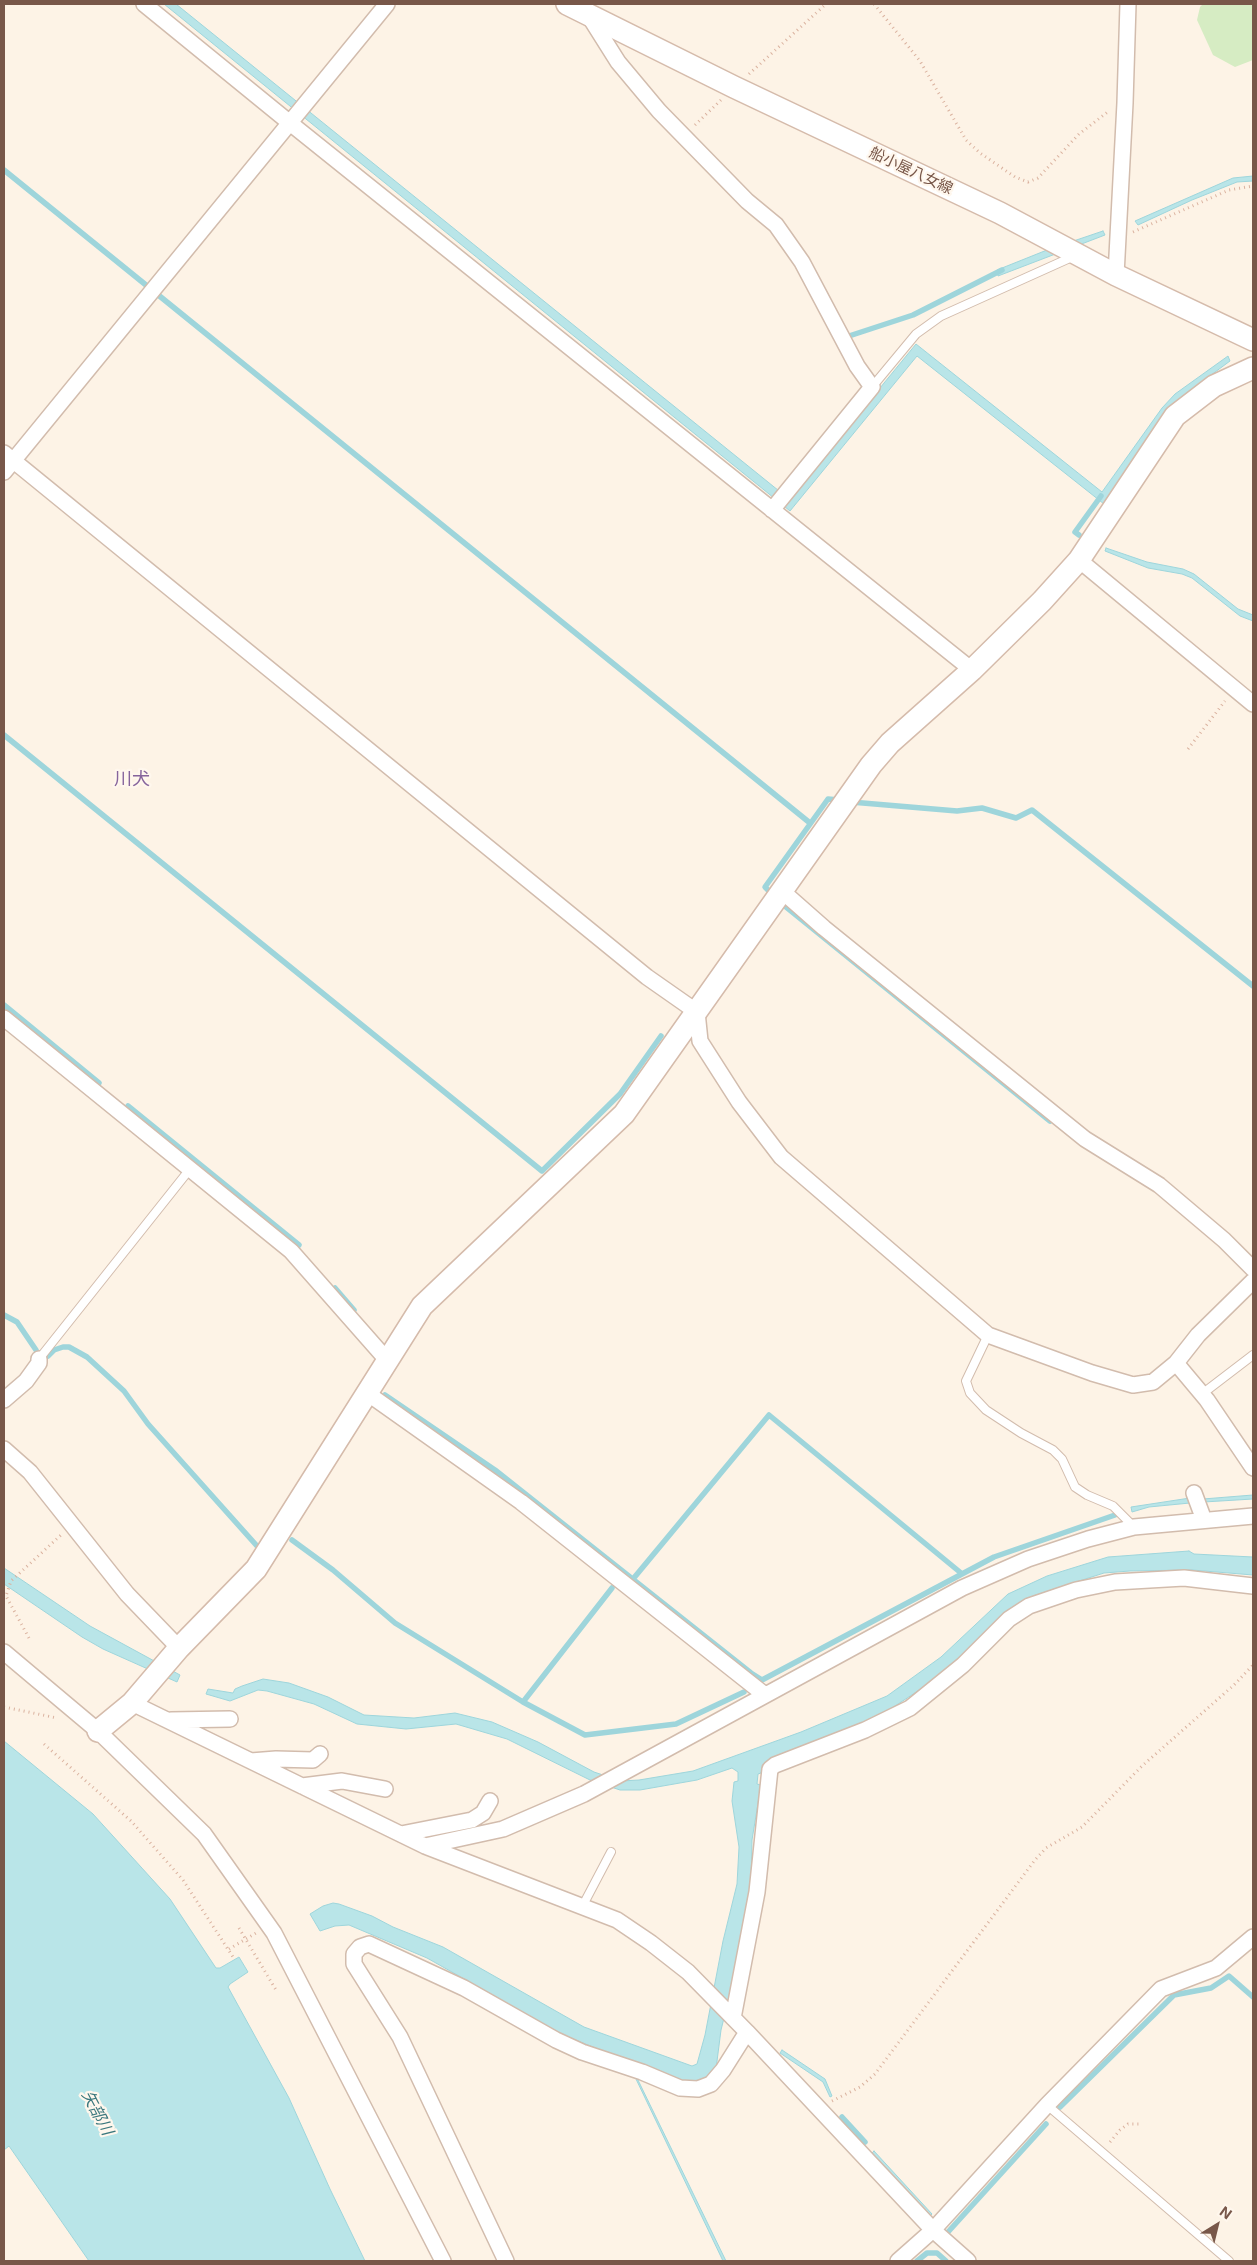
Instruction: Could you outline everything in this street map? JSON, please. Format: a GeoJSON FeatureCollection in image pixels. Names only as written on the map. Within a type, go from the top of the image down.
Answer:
{"type":"FeatureCollection","features":[{"type":"Feature","properties":{"kind":"street"},"geometry":{"type":"LineString","coordinates":[[144,4],[298,114],[778,503],[972,670]]}},
{"type":"Feature","properties":{"kind":"street"},"geometry":{"type":"LineString","coordinates":[[387,4],[298,114],[7,462],[647,977],[697,1012],[700,1041],[739,1102],[781,1157],[988,1335],[1133,1386],[1153,1382],[1176,1363],[1198,1335],[1253,1281]]}},
{"type":"Feature","properties":{"kind":"street","name":"船小屋八女線"},"geometry":{"type":"LineString","coordinates":[[567,4],[734,87],[1000,213],[1079,254],[1116,276],[1253,340]]}},
{"type":"Feature","properties":{"kind":"street"},"geometry":{"type":"LineString","coordinates":[[1116,276],[1128,4]]}},
{"type":"Feature","properties":{"kind":"street"},"geometry":{"type":"LineString","coordinates":[[588,15],[618,62],[659,112],[747,201],[776,225],[802,262],[856,366],[872,387],[778,503]]}},
{"type":"Feature","properties":{"kind":"street"},"geometry":{"type":"LineString","coordinates":[[98,1731],[132,1703],[179,1648],[256,1569],[422,1306],[624,1114],[871,765],[884,750],[972,670],[1042,601],[1079,560],[1175,416],[1214,386],[1253,368]]}},
{"type":"Feature","properties":{"kind":"street"},"geometry":{"type":"LineString","coordinates":[[1079,560],[1253,704]]}},
{"type":"Feature","properties":{"kind":"street"},"geometry":{"type":"LineString","coordinates":[[782,891],[832,934],[1085,1139],[1159,1185],[1224,1240],[1253,1269]]}},
{"type":"Feature","properties":{"kind":"street"},"geometry":{"type":"LineString","coordinates":[[4,1018],[291,1251],[387,1360]]}},
{"type":"Feature","properties":{"kind":"street"},"geometry":{"type":"LineString","coordinates":[[4,1400],[26,1381],[39,1363],[39,1358]]}},
{"type":"Feature","properties":{"kind":"street"},"geometry":{"type":"LineString","coordinates":[[1176,1363],[1202,1394],[1253,1468]]}},
{"type":"Feature","properties":{"kind":"street"},"geometry":{"type":"LineString","coordinates":[[367,1393],[521,1502],[765,1695]]}},
{"type":"Feature","properties":{"kind":"street"},"geometry":{"type":"LineString","coordinates":[[4,1449],[30,1472],[127,1594],[179,1648]]}},
{"type":"Feature","properties":{"kind":"street"},"geometry":{"type":"LineString","coordinates":[[1194,1493],[1204,1520]]}},
{"type":"Feature","properties":{"kind":"street"},"geometry":{"type":"LineString","coordinates":[[425,1846],[503,1829],[597,1786],[962,1588],[1028,1559],[1134,1526],[1253,1516]]}},
{"type":"Feature","properties":{"kind":"street"},"geometry":{"type":"LineString","coordinates":[[733,2018],[757,1892],[770,1769],[774,1764],[864,1730],[910,1708],[963,1665],[1009,1619],[1028,1606],[1076,1590],[1115,1582],[1184,1578],[1253,1586]]}},
{"type":"Feature","properties":{"kind":"street"},"geometry":{"type":"LineString","coordinates":[[4,1652],[98,1731],[204,1834],[269,1926],[443,2261]]}},
{"type":"Feature","properties":{"kind":"street"},"geometry":{"type":"LineString","coordinates":[[132,1703],[425,1846],[617,1920],[651,1943],[688,1972],[933,2230],[968,2261]]}},
{"type":"Feature","properties":{"kind":"street"},"geometry":{"type":"LineString","coordinates":[[167,1720],[230,1719]]}},
{"type":"Feature","properties":{"kind":"street"},"geometry":{"type":"LineString","coordinates":[[251,1761],[276,1759],[313,1760],[320,1754]]}},
{"type":"Feature","properties":{"kind":"street"},"geometry":{"type":"LineString","coordinates":[[302,1786],[342,1781],[385,1789]]}},
{"type":"Feature","properties":{"kind":"street"},"geometry":{"type":"LineString","coordinates":[[401,1834],[472,1820],[483,1812],[490,1802]]}},
{"type":"Feature","properties":{"kind":"street"},"geometry":{"type":"LineString","coordinates":[[898,2261],[933,2230],[1047,2105],[1161,1989],[1216,1968],[1253,1938]]}},
{"type":"Feature","properties":{"kind":"street"},"geometry":{"type":"LineString","coordinates":[[506,2261],[400,2037],[354,1964],[354,1954],[360,1947],[369,1944],[464,1988],[556,2040],[582,2052],[642,2072],[680,2088],[698,2089],[711,2084],[724,2070],[747,2032]]}},
{"type":"Feature","properties":{"kind":"lane"},"geometry":{"type":"LineString","coordinates":[[872,387],[916,334],[941,316],[1079,254]]}},
{"type":"Feature","properties":{"kind":"lane"},"geometry":{"type":"LineString","coordinates":[[39,1358],[190,1169]]}},
{"type":"Feature","properties":{"kind":"lane"},"geometry":{"type":"LineString","coordinates":[[988,1335],[966,1381],[970,1393],[986,1410],[1021,1433],[1053,1450],[1062,1459],[1075,1486],[1087,1495],[1113,1506],[1134,1526]]}},
{"type":"Feature","properties":{"kind":"lane"},"geometry":{"type":"LineString","coordinates":[[1202,1394],[1253,1355]]}},
{"type":"Feature","properties":{"kind":"lane"},"geometry":{"type":"LineString","coordinates":[[582,1907],[611,1852]]}},
{"type":"Feature","properties":{"kind":"lane"},"geometry":{"type":"LineString","coordinates":[[1047,2105],[1229,2261]]}},
{"type":"Feature","properties":{"kind":"path"},"geometry":{"type":"LineString","coordinates":[[683,136],[826,4]]}},
{"type":"Feature","properties":{"kind":"path"},"geometry":{"type":"LineString","coordinates":[[874,4],[920,61],[966,140],[980,153],[1014,177],[1028,182],[1038,178],[1079,134],[1104,113],[1125,103]]}},
{"type":"Feature","properties":{"kind":"path"},"geometry":{"type":"LineString","coordinates":[[1118,239],[1229,190],[1253,186]]}},
{"type":"Feature","properties":{"kind":"path"},"geometry":{"type":"LineString","coordinates":[[1188,749],[1234,689]]}},
{"type":"Feature","properties":{"kind":"path"},"geometry":{"type":"LineString","coordinates":[[29,1638],[6,1596],[11,1582],[71,1525]]}},
{"type":"Feature","properties":{"kind":"path"},"geometry":{"type":"LineString","coordinates":[[818,2107],[860,2087],[875,2074],[1035,1860],[1046,1848],[1082,1827],[1142,1766],[1234,1685],[1253,1665]]}},
{"type":"Feature","properties":{"kind":"path"},"geometry":{"type":"LineString","coordinates":[[4,1708],[62,1719]]}},
{"type":"Feature","properties":{"kind":"path"},"geometry":{"type":"LineString","coordinates":[[44,1744],[131,1820],[183,1880],[233,1957]]}},
{"type":"Feature","properties":{"kind":"path"},"geometry":{"type":"LineString","coordinates":[[228,1949],[269,1926]]}},
{"type":"Feature","properties":{"kind":"path"},"geometry":{"type":"LineString","coordinates":[[239,1928],[276,1990]]}},
{"type":"Feature","properties":{"kind":"path"},"geometry":{"type":"LineString","coordinates":[[1102,2152],[1120,2130],[1128,2124],[1141,2124]]}},
{"type":"Feature","properties":{"kind":"green space"},"geometry":{"type":"Polygon","coordinates":[[[1203,4],[1253,4],[1253,60],[1235,67],[1213,55],[1197,20],[1200,7],[1203,4]]]}},
{"type":"Feature","properties":{"kind":"water"},"geometry":{"type":"Polygon","coordinates":[[[164,4],[176,4],[789,499],[916,344],[1102,492],[1162,408],[1175,394],[1228,356],[1230,361],[1180,398],[1163,417],[1104,504],[917,356],[790,511],[164,4]]]}},
{"type":"Feature","properties":{"kind":"water"},"geometry":{"type":"Polygon","coordinates":[[[1253,176],[1253,181],[1237,182],[1138,225],[1135,221],[1233,178],[1253,176]]]}},
{"type":"Feature","properties":{"kind":"water"},"geometry":{"type":"Polygon","coordinates":[[[1103,231],[1105,235],[998,276],[997,270],[1047,250],[1103,231]]]}},
{"type":"Feature","properties":{"kind":"water"},"geometry":{"type":"Polygon","coordinates":[[[1106,548],[1147,562],[1183,569],[1194,574],[1238,609],[1253,615],[1253,621],[1240,616],[1192,578],[1182,574],[1148,568],[1105,551],[1106,548]]]}},
{"type":"Feature","properties":{"kind":"water"},"geometry":{"type":"Polygon","coordinates":[[[1253,1495],[1253,1499],[1204,1502],[1203,1499],[1253,1495]]]}},
{"type":"Feature","properties":{"kind":"water"},"geometry":{"type":"Polygon","coordinates":[[[1190,1498],[1190,1503],[1149,1507],[1132,1512],[1131,1507],[1190,1498]]]}},
{"type":"Feature","properties":{"kind":"water"},"geometry":{"type":"Polygon","coordinates":[[[1189,1551],[1194,1554],[1253,1557],[1253,1575],[1192,1570],[1104,1573],[1036,1595],[1021,1602],[942,1675],[892,1708],[862,1724],[769,1759],[761,1773],[758,1774],[757,1784],[761,1785],[752,1840],[751,1891],[721,2030],[716,2069],[703,2082],[680,2082],[563,2035],[539,2024],[498,1998],[427,1958],[349,1925],[335,1926],[320,1931],[310,1914],[323,1906],[333,1903],[372,1916],[393,1927],[443,1947],[584,2027],[692,2066],[697,2064],[705,2035],[723,1941],[737,1884],[739,1847],[732,1801],[734,1782],[738,1781],[738,1772],[732,1768],[697,1780],[640,1790],[620,1790],[590,1780],[507,1739],[456,1724],[406,1729],[357,1724],[314,1704],[267,1691],[258,1690],[230,1701],[206,1694],[208,1689],[233,1693],[235,1689],[263,1679],[289,1683],[328,1697],[364,1715],[414,1718],[455,1713],[492,1722],[538,1742],[594,1772],[621,1781],[639,1780],[693,1771],[801,1732],[887,1696],[941,1657],[1008,1594],[1047,1576],[1108,1557],[1189,1551]]]}},
{"type":"Feature","properties":{"kind":"water"},"geometry":{"type":"Polygon","coordinates":[[[4,1568],[90,1626],[180,1675],[177,1682],[103,1649],[82,1637],[4,1584],[4,1568]]]}},
{"type":"Feature","properties":{"kind":"water","name":"矢部川"},"geometry":{"type":"Polygon","coordinates":[[[4,1741],[93,1814],[170,1899],[216,1968],[220,1968],[239,1957],[248,1972],[228,1987],[289,2098],[365,2261],[89,2261],[9,2146],[4,2150],[4,1741]]]}},
{"type":"Feature","properties":{"kind":"water"},"geometry":{"type":"Polygon","coordinates":[[[782,2050],[825,2079],[832,2096],[830,2097],[823,2082],[780,2053],[782,2050]]]}},
{"type":"Feature","properties":{"kind":"water"},"geometry":{"type":"Polygon","coordinates":[[[637,2078],[726,2261],[723,2261],[637,2078]]]}},
{"type":"Feature","properties":{"kind":"water"},"geometry":{"type":"Polygon","coordinates":[[[874,2151],[932,2214],[930,2216],[872,2153],[874,2151]]]}},
{"type":"Feature","properties":{"kind":"waterway"},"geometry":{"type":"LineString","coordinates":[[4,170],[810,823]]}},
{"type":"Feature","properties":{"kind":"waterway"},"geometry":{"type":"LineString","coordinates":[[849,336],[913,315],[1002,270]]}},
{"type":"Feature","properties":{"kind":"waterway"},"geometry":{"type":"LineString","coordinates":[[1079,535],[1075,532],[1101,496]]}},
{"type":"Feature","properties":{"kind":"waterway"},"geometry":{"type":"LineString","coordinates":[[4,735],[542,1171],[620,1094],[661,1036]]}},
{"type":"Feature","properties":{"kind":"waterway"},"geometry":{"type":"LineString","coordinates":[[773,895],[765,887],[828,799],[839,800]]}},
{"type":"Feature","properties":{"kind":"waterway"},"geometry":{"type":"LineString","coordinates":[[851,802],[957,811],[982,808],[1016,818],[1032,810],[1253,986]]}},
{"type":"Feature","properties":{"kind":"waterway"},"geometry":{"type":"LineString","coordinates":[[780,902],[1050,1121]]}},
{"type":"Feature","properties":{"kind":"waterway"},"geometry":{"type":"LineString","coordinates":[[4,1005],[99,1083]]}},
{"type":"Feature","properties":{"kind":"waterway"},"geometry":{"type":"LineString","coordinates":[[128,1106],[299,1245]]}},
{"type":"Feature","properties":{"kind":"waterway"},"geometry":{"type":"LineString","coordinates":[[335,1288],[354,1310]]}},
{"type":"Feature","properties":{"kind":"waterway"},"geometry":{"type":"LineString","coordinates":[[4,1315],[17,1322],[36,1350]]}},
{"type":"Feature","properties":{"kind":"waterway"},"geometry":{"type":"LineString","coordinates":[[48,1356],[54,1350],[69,1347],[87,1357],[124,1391],[148,1424],[257,1546]]}},
{"type":"Feature","properties":{"kind":"waterway"},"geometry":{"type":"LineString","coordinates":[[385,1395],[495,1470],[762,1680],[994,1557],[1115,1515]]}},
{"type":"Feature","properties":{"kind":"waterway"},"geometry":{"type":"LineString","coordinates":[[633,1579],[769,1415],[961,1573]]}},
{"type":"Feature","properties":{"kind":"waterway"},"geometry":{"type":"LineString","coordinates":[[292,1540],[333,1570],[395,1623],[523,1702],[585,1735],[676,1724],[744,1692]]}},
{"type":"Feature","properties":{"kind":"waterway"},"geometry":{"type":"LineString","coordinates":[[523,1702],[612,1588]]}},
{"type":"Feature","properties":{"kind":"waterway"},"geometry":{"type":"LineString","coordinates":[[1060,2107],[1174,1995],[1211,1988],[1229,1976],[1253,1997]]}},
{"type":"Feature","properties":{"kind":"waterway"},"geometry":{"type":"LineString","coordinates":[[842,2117],[865,2142]]}},
{"type":"Feature","properties":{"kind":"waterway"},"geometry":{"type":"LineString","coordinates":[[948,2232],[1046,2124]]}},
{"type":"Feature","properties":{"kind":"waterway"},"geometry":{"type":"LineString","coordinates":[[917,2261],[927,2253],[937,2253],[946,2261]]}},
{"type":"Feature","properties":{"kind":"district","name":"川犬"},"geometry":{"type":"Point","coordinates":[132,780]}}]}
